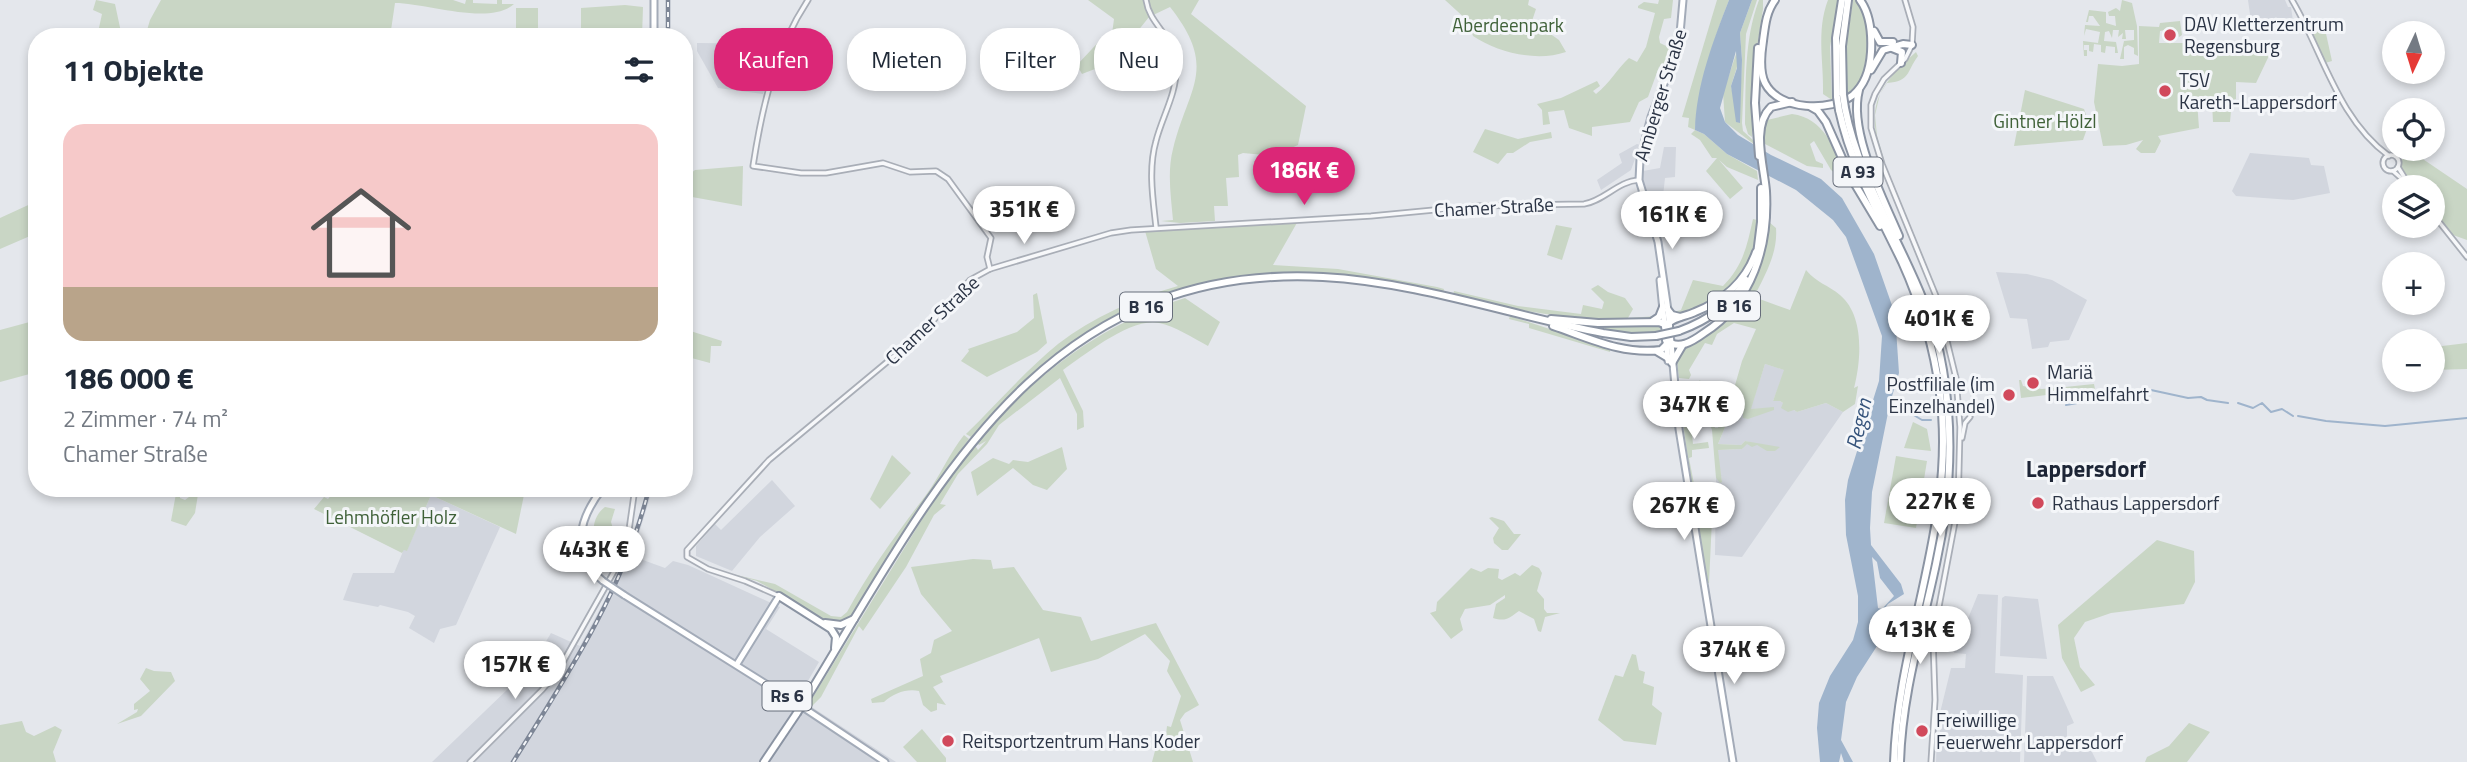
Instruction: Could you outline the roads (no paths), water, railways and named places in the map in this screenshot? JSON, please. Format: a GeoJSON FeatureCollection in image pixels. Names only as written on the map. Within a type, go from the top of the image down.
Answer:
{"type":"FeatureCollection","features":[{"type":"Feature","properties":{"kind":"highway","name":"B 16"},"geometry":{"type":"LineString","coordinates":[[1518,315],[1615,348],[1652,351],[1669,343],[1683,344],[1711,329],[1733,307],[1751,279],[1760,247],[1763,223],[1756,67],[1765,23],[1775,0]]}},
{"type":"Feature","properties":{"kind":"highway","name":"A 93"},"geometry":{"type":"LineString","coordinates":[[1842,0],[1836,38],[1840,96],[1854,163],[1919,303],[1933,352],[1941,397],[1944,447],[1937,527],[1906,664],[1896,728],[1894,762]]}},
{"type":"Feature","properties":{"kind":"highway","name":"A 93"},"geometry":{"type":"LineString","coordinates":[[1840,96],[1842,46],[1848,0]]}},
{"type":"Feature","properties":{"kind":"highway","name":"B 16"},"geometry":{"type":"LineString","coordinates":[[1863,0],[1872,40],[1868,74]]}},
{"type":"Feature","properties":{"kind":"highway"},"geometry":{"type":"LineString","coordinates":[[1863,0],[1875,38],[1880,42],[1912,42]]}},
{"type":"Feature","properties":{"kind":"highway","name":"B 16"},"geometry":{"type":"LineString","coordinates":[[1765,23],[1762,56],[1764,79],[1772,92],[1792,102],[1806,105],[1839,103],[1859,88],[1880,53],[1887,49]]}},
{"type":"Feature","properties":{"kind":"highway"},"geometry":{"type":"LineString","coordinates":[[1872,40],[1880,45],[1893,42]]}},
{"type":"Feature","properties":{"kind":"highway"},"geometry":{"type":"LineString","coordinates":[[1887,49],[1912,42]]}},
{"type":"Feature","properties":{"kind":"highway"},"geometry":{"type":"LineString","coordinates":[[1887,49],[1900,50],[1903,56],[1901,64]]}},
{"type":"Feature","properties":{"kind":"highway"},"geometry":{"type":"LineString","coordinates":[[1859,88],[1856,108],[1862,138],[1906,257]]}},
{"type":"Feature","properties":{"kind":"highway"},"geometry":{"type":"LineString","coordinates":[[1760,131],[1767,111],[1776,105],[1792,102]]}},
{"type":"Feature","properties":{"kind":"highway"},"geometry":{"type":"LineString","coordinates":[[1806,105],[1818,111],[1825,119],[1850,176],[1896,251]]}},
{"type":"Feature","properties":{"kind":"highway"},"geometry":{"type":"LineString","coordinates":[[1760,131],[1767,114],[1781,106],[1811,111],[1825,119]]}},
{"type":"Feature","properties":{"kind":"highway","name":"A 93"},"geometry":{"type":"LineString","coordinates":[[1842,109],[1861,163],[1924,297],[1939,349],[1947,396],[1950,447],[1943,526],[1906,695],[1900,762]]}},
{"type":"Feature","properties":{"kind":"highway","name":"B 16"},"geometry":{"type":"LineString","coordinates":[[1759,140],[1760,131]]}},
{"type":"Feature","properties":{"kind":"highway","name":"B 16"},"geometry":{"type":"LineString","coordinates":[[766,762],[920,511],[978,433],[1023,385],[1075,344],[1131,313],[1180,295],[1244,281],[1300,277],[1354,280],[1614,335],[1656,336],[1699,323],[1722,308],[1739,291],[1752,270],[1760,247]]}},
{"type":"Feature","properties":{"kind":"highway","name":"B 16"},"geometry":{"type":"LineString","coordinates":[[1667,324],[1704,308],[1729,292],[1746,273],[1760,247]]}},
{"type":"Feature","properties":{"kind":"highway","name":"B 16"},"geometry":{"type":"LineString","coordinates":[[1665,308],[1674,316],[1682,317]]}},
{"type":"Feature","properties":{"kind":"highway"},"geometry":{"type":"LineString","coordinates":[[1651,322],[1659,317],[1665,308]]}},
{"type":"Feature","properties":{"kind":"highway"},"geometry":{"type":"LineString","coordinates":[[1518,315],[1598,323],[1667,324]]}},
{"type":"Feature","properties":{"kind":"highway"},"geometry":{"type":"LineString","coordinates":[[1652,351],[1662,353],[1670,364],[1683,344]]}},
{"type":"Feature","properties":{"kind":"highway"},"geometry":{"type":"LineString","coordinates":[[779,596],[831,629],[836,637],[832,657]]}},
{"type":"Feature","properties":{"kind":"highway"},"geometry":{"type":"LineString","coordinates":[[817,619],[836,626],[855,618]]}},
{"type":"Feature","properties":{"kind":"main road"},"geometry":{"type":"LineString","coordinates":[[654,0],[654,28]]}},
{"type":"Feature","properties":{"kind":"main road","name":"Amberger Straße"},"geometry":{"type":"LineString","coordinates":[[1683,0],[1680,41],[1651,117],[1640,159],[1639,180],[1658,242],[1670,364],[1733,762]]}},
{"type":"Feature","properties":{"kind":"main road"},"geometry":{"type":"LineString","coordinates":[[596,497],[587,510],[580,538],[586,562],[603,581],[737,664],[779,596]]}},
{"type":"Feature","properties":{"kind":"main road","name":"Rs 6"},"geometry":{"type":"LineString","coordinates":[[737,664],[885,762]]}},
{"type":"Feature","properties":{"kind":"street"},"geometry":{"type":"LineString","coordinates":[[808,0],[786,36],[774,71],[753,166],[801,173],[826,173],[877,162],[910,172],[931,170],[940,173],[948,179],[991,238],[987,257],[990,269]]}},
{"type":"Feature","properties":{"kind":"street"},"geometry":{"type":"LineString","coordinates":[[1146,0],[1150,14],[1171,43],[1177,69],[1174,90],[1152,158],[1156,227]]}},
{"type":"Feature","properties":{"kind":"street"},"geometry":{"type":"LineString","coordinates":[[1905,0],[1913,27],[1912,42],[1901,64],[1884,79],[1875,94],[1871,105],[1871,128],[1882,164],[1942,316],[1956,379],[1961,443],[1958,506],[1933,638],[1935,700],[1931,762]]}},
{"type":"Feature","properties":{"kind":"street"},"geometry":{"type":"LineString","coordinates":[[2292,0],[2329,79],[2350,113],[2382,155]]}},
{"type":"Feature","properties":{"kind":"street"},"geometry":{"type":"LineString","coordinates":[[2373,141],[2382,149]]}},
{"type":"Feature","properties":{"kind":"street"},"geometry":{"type":"LineString","coordinates":[[2385,161],[2385,167],[2398,175]]}},
{"type":"Feature","properties":{"kind":"street"},"geometry":{"type":"LineString","coordinates":[[2397,161],[2403,175]]}},
{"type":"Feature","properties":{"kind":"street"},"geometry":{"type":"LineString","coordinates":[[2393,171],[2398,167]]}},
{"type":"Feature","properties":{"kind":"street","name":"Chamer Straße"},"geometry":{"type":"LineString","coordinates":[[779,596],[703,567],[687,557],[687,550],[769,460],[922,333],[970,280],[990,269],[1111,233],[1156,227],[1371,216],[1488,205],[1584,204],[1596,201],[1629,181],[1639,180]]}},
{"type":"Feature","properties":{"kind":"street"},"geometry":{"type":"LineString","coordinates":[[2445,229],[2467,257]]}},
{"type":"Feature","properties":{"kind":"street"},"geometry":{"type":"LineString","coordinates":[[1961,443],[1965,423],[1970,417]]}},
{"type":"Feature","properties":{"kind":"street"},"geometry":{"type":"LineString","coordinates":[[470,762],[558,671],[612,577],[629,530],[634,497]]}},
{"type":"Feature","properties":{"kind":"water"},"geometry":{"type":"Polygon","coordinates":[[[1729,0],[1752,0],[1740,33],[1740,123],[1736,122],[1731,86],[1737,68],[1736,51],[1720,108],[1725,122],[1738,135],[1771,155],[1821,179],[1842,198],[1874,254],[1895,314],[1899,373],[1890,403],[1872,492],[1870,528],[1871,545],[1901,584],[1904,594],[1888,604],[1879,616],[1877,646],[1857,677],[1846,702],[1841,740],[1853,762],[1844,762],[1841,753],[1839,762],[1820,762],[1817,728],[1819,703],[1830,676],[1853,640],[1858,622],[1858,596],[1846,535],[1845,500],[1848,480],[1879,381],[1882,336],[1846,237],[1833,220],[1796,190],[1727,154],[1704,134],[1695,130],[1702,80],[1729,0]],[[1872,557],[1878,608],[1882,609],[1894,596],[1880,578],[1877,562],[1872,557]]]}},
{"type":"Feature","properties":{"kind":"waterway"},"geometry":{"type":"LineString","coordinates":[[2066,405],[2151,390],[2228,403]]}},
{"type":"Feature","properties":{"kind":"waterway"},"geometry":{"type":"LineString","coordinates":[[1892,402],[1922,420],[1931,420]]}},
{"type":"Feature","properties":{"kind":"waterway"},"geometry":{"type":"LineString","coordinates":[[2238,403],[2253,408],[2262,403],[2271,412],[2282,409],[2293,416]]}},
{"type":"Feature","properties":{"kind":"waterway"},"geometry":{"type":"LineString","coordinates":[[2298,416],[2385,426],[2467,418]]}},
{"type":"Feature","properties":{"kind":"railway"},"geometry":{"type":"LineString","coordinates":[[668,0],[668,28]]}},
{"type":"Feature","properties":{"kind":"railway"},"geometry":{"type":"LineString","coordinates":[[513,762],[573,664],[610,596],[646,497]]}},
{"type":"Feature","properties":{"kind":"place","name":"DAV Kletterzentrum Regensburg"},"geometry":{"type":"Point","coordinates":[2170,35]}},
{"type":"Feature","properties":{"kind":"place","name":"TSV Kareth-Lappersdorf"},"geometry":{"type":"Point","coordinates":[2165,91]}},
{"type":"Feature","properties":{"kind":"place","name":"Mariä Himmelfahrt"},"geometry":{"type":"Point","coordinates":[2033,383]}},
{"type":"Feature","properties":{"kind":"place","name":"Postfiliale (im Einzelhandel)"},"geometry":{"type":"Point","coordinates":[2009,395]}},
{"type":"Feature","properties":{"kind":"place","name":"Rathaus Lappersdorf"},"geometry":{"type":"Point","coordinates":[2038,503]}},
{"type":"Feature","properties":{"kind":"place","name":"Freiwillige Feuerwehr Lappersdorf"},"geometry":{"type":"Point","coordinates":[1922,731]}},
{"type":"Feature","properties":{"kind":"place","name":"Reitsportzentrum Hans Koder"},"geometry":{"type":"Point","coordinates":[948,741]}},
{"type":"Feature","properties":{"kind":"district","name":"Lappersdorf"},"geometry":{"type":"Point","coordinates":[2086,469]}},
{"type":"Feature","properties":{"kind":"park label","name":"Aberdeenpark"},"geometry":{"type":"Point","coordinates":[1508,25]}},
{"type":"Feature","properties":{"kind":"park label","name":"Gintner Hölzl"},"geometry":{"type":"Point","coordinates":[2045,121]}},
{"type":"Feature","properties":{"kind":"park label","name":"Lehmhöfler Holz"},"geometry":{"type":"Point","coordinates":[391,517]}},
{"type":"Feature","properties":{"kind":"water label","name":"Regen"},"geometry":{"type":"Point","coordinates":[1859,424]}}]}
